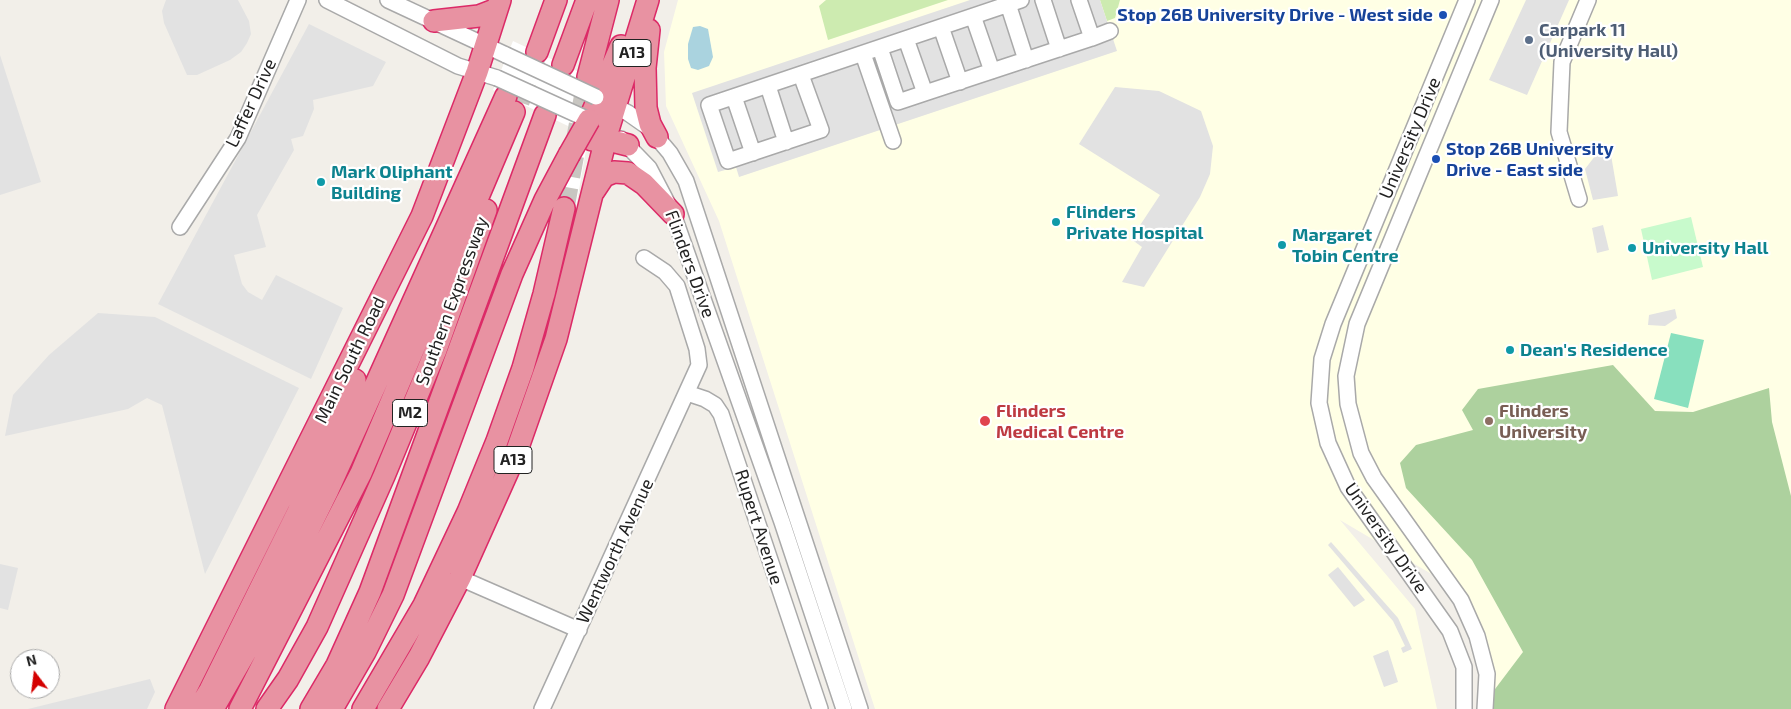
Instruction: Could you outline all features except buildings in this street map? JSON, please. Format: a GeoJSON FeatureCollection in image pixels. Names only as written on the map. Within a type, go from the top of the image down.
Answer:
{"type":"FeatureCollection","features":[{"type":"Feature","properties":{"kind":"highway"},"geometry":{"type":"LineString","coordinates":[[552,0],[532,50],[556,0]]}},
{"type":"Feature","properties":{"kind":"highway"},"geometry":{"type":"LineString","coordinates":[[563,64],[587,0]]}},
{"type":"Feature","properties":{"kind":"highway"},"geometry":{"type":"LineString","coordinates":[[588,77],[608,0]]}},
{"type":"Feature","properties":{"kind":"highway"},"geometry":{"type":"LineString","coordinates":[[363,709],[424,605],[468,512],[498,441],[523,368],[544,294],[554,204],[569,155],[599,118],[640,0]]}},
{"type":"Feature","properties":{"kind":"highway","name":"A13"},"geometry":{"type":"LineString","coordinates":[[388,709],[419,657],[460,578],[516,453],[556,339],[593,192],[599,118],[648,0]]}},
{"type":"Feature","properties":{"kind":"highway"},"geometry":{"type":"LineString","coordinates":[[655,0],[646,47],[645,68],[648,119],[657,137]]}},
{"type":"Feature","properties":{"kind":"highway","name":"Main South Road"},"geometry":{"type":"LineString","coordinates":[[176,709],[422,216],[500,87],[486,46],[499,5]]}},
{"type":"Feature","properties":{"kind":"highway"},"geometry":{"type":"LineString","coordinates":[[434,21],[479,16],[499,5]]}},
{"type":"Feature","properties":{"kind":"highway"},"geometry":{"type":"LineString","coordinates":[[240,709],[279,637],[361,473],[500,87]]}},
{"type":"Feature","properties":{"kind":"highway"},"geometry":{"type":"LineString","coordinates":[[213,709],[261,626],[328,490],[500,87]]}},
{"type":"Feature","properties":{"kind":"highway","name":"Southern Expressway"},"geometry":{"type":"LineString","coordinates":[[267,709],[288,679],[317,627],[388,467],[436,350],[478,235],[500,87]]}},
{"type":"Feature","properties":{"kind":"highway","name":"Southern Expressway"},"geometry":{"type":"LineString","coordinates":[[311,709],[341,656],[370,592],[545,115]]}},
{"type":"Feature","properties":{"kind":"highway"},"geometry":{"type":"LineString","coordinates":[[599,118],[628,145]]}},
{"type":"Feature","properties":{"kind":"highway"},"geometry":{"type":"LineString","coordinates":[[593,192],[604,176],[614,172],[628,173],[644,184],[673,214]]}},
{"type":"Feature","properties":{"kind":"highway"},"geometry":{"type":"LineString","coordinates":[[332,709],[365,652],[393,594],[512,274],[554,204]]}},
{"type":"Feature","properties":{"kind":"highway"},"geometry":{"type":"LineString","coordinates":[[198,709],[210,690],[298,512],[374,338],[422,216]]}},
{"type":"Feature","properties":{"kind":"street","name":"Laffer Drive"},"geometry":{"type":"LineString","coordinates":[[180,227],[238,138],[298,0]]}},
{"type":"Feature","properties":{"kind":"street","name":"Flinders Drive"},"geometry":{"type":"LineString","coordinates":[[328,0],[500,87],[599,118],[643,123],[657,137],[682,172],[696,207],[795,518],[860,709]]}},
{"type":"Feature","properties":{"kind":"street","name":"Flinders Drive"},"geometry":{"type":"LineString","coordinates":[[388,0],[506,55],[599,118]]}},
{"type":"Feature","properties":{"kind":"street"},"geometry":{"type":"LineString","coordinates":[[1043,0],[1059,49]]}},
{"type":"Feature","properties":{"kind":"street"},"geometry":{"type":"LineString","coordinates":[[1079,0],[1092,38]]}},
{"type":"Feature","properties":{"kind":"street","name":"University Drive"},"geometry":{"type":"LineString","coordinates":[[1464,709],[1464,667],[1450,631],[1348,487],[1328,443],[1319,403],[1322,359],[1333,324],[1467,0]]}},
{"type":"Feature","properties":{"kind":"street","name":"University Drive"},"geometry":{"type":"LineString","coordinates":[[1485,709],[1487,674],[1477,636],[1461,600],[1374,478],[1361,452],[1348,404],[1346,376],[1356,324],[1492,0]]}},
{"type":"Feature","properties":{"kind":"street"},"geometry":{"type":"LineString","coordinates":[[1579,199],[1559,132],[1562,62],[1588,0]]}},
{"type":"Feature","properties":{"kind":"street"},"geometry":{"type":"LineString","coordinates":[[801,75],[821,130],[728,161],[709,105],[1014,2],[1026,60]]}},
{"type":"Feature","properties":{"kind":"street"},"geometry":{"type":"LineString","coordinates":[[973,16],[992,71]]}},
{"type":"Feature","properties":{"kind":"street"},"geometry":{"type":"LineString","coordinates":[[941,27],[960,82]]}},
{"type":"Feature","properties":{"kind":"street"},"geometry":{"type":"LineString","coordinates":[[880,48],[898,102],[1110,32]]}},
{"type":"Feature","properties":{"kind":"street"},"geometry":{"type":"LineString","coordinates":[[906,39],[925,94]]}},
{"type":"Feature","properties":{"kind":"street"},"geometry":{"type":"LineString","coordinates":[[863,54],[893,141]]}},
{"type":"Feature","properties":{"kind":"street"},"geometry":{"type":"LineString","coordinates":[[768,86],[786,142]]}},
{"type":"Feature","properties":{"kind":"street"},"geometry":{"type":"LineString","coordinates":[[734,97],[753,153]]}},
{"type":"Feature","properties":{"kind":"street","name":"Flinders Drive"},"geometry":{"type":"LineString","coordinates":[[628,145],[649,168],[673,214],[761,460],[795,518],[844,709]]}},
{"type":"Feature","properties":{"kind":"street"},"geometry":{"type":"LineString","coordinates":[[673,214],[696,207]]}},
{"type":"Feature","properties":{"kind":"street"},"geometry":{"type":"LineString","coordinates":[[644,258],[665,272],[679,289],[697,349],[699,364]]}},
{"type":"Feature","properties":{"kind":"street"},"geometry":{"type":"LineString","coordinates":[[687,392],[699,364],[720,345]]}},
{"type":"Feature","properties":{"kind":"street","name":"Rupert Avenue"},"geometry":{"type":"LineString","coordinates":[[687,392],[705,399],[722,414],[820,709]]}},
{"type":"Feature","properties":{"kind":"street","name":"Wentworth Avenue"},"geometry":{"type":"LineString","coordinates":[[542,709],[687,392]]}},
{"type":"Feature","properties":{"kind":"street"},"geometry":{"type":"LineString","coordinates":[[741,474],[761,460]]}},
{"type":"Feature","properties":{"kind":"street"},"geometry":{"type":"LineString","coordinates":[[460,578],[579,630]]}},
{"type":"Feature","properties":{"kind":"shaded area"},"geometry":{"type":"Polygon","coordinates":[[[166,0],[238,0],[249,21],[251,34],[247,43],[241,52],[230,60],[197,75],[187,75],[164,23],[162,11],[166,0]]]}},
{"type":"Feature","properties":{"kind":"shaded area","name":"Flinders University"},"geometry":{"type":"Polygon","coordinates":[[[678,0],[1791,0],[1791,709],[1499,709],[1467,595],[1340,520],[1415,609],[1437,709],[875,709],[719,221],[666,106],[664,52],[678,0]]]}},
{"type":"Feature","properties":{"kind":"shaded area"},"geometry":{"type":"Polygon","coordinates":[[[970,0],[1100,0],[1117,51],[739,177],[736,167],[718,172],[692,93],[970,0]]]}},
{"type":"Feature","properties":{"kind":"shaded area","name":"Carpark 11 (University Hall)"},"geometry":{"type":"Polygon","coordinates":[[[1526,0],[1569,0],[1527,95],[1489,80],[1526,0]]]}},
{"type":"Feature","properties":{"kind":"shaded area"},"geometry":{"type":"Polygon","coordinates":[[[309,24],[386,62],[373,86],[313,100],[314,109],[303,136],[291,139],[294,150],[257,215],[266,247],[234,255],[242,284],[248,292],[262,300],[276,275],[343,308],[311,379],[158,304],[309,24]]]}},
{"type":"Feature","properties":{"kind":"shaded area"},"geometry":{"type":"Polygon","coordinates":[[[0,55],[41,182],[0,195],[0,55]]]}},
{"type":"Feature","properties":{"kind":"shaded area"},"geometry":{"type":"Polygon","coordinates":[[[1115,87],[1159,91],[1201,111],[1213,146],[1210,174],[1200,197],[1144,287],[1122,282],[1142,247],[1131,239],[1160,195],[1079,144],[1115,87]]]}},
{"type":"Feature","properties":{"kind":"shaded area"},"geometry":{"type":"Polygon","coordinates":[[[1599,151],[1611,155],[1618,196],[1593,200],[1585,169],[1599,151]]]}},
{"type":"Feature","properties":{"kind":"shaded area"},"geometry":{"type":"Polygon","coordinates":[[[1603,225],[1609,250],[1597,253],[1592,228],[1603,225]]]}},
{"type":"Feature","properties":{"kind":"shaded area"},"geometry":{"type":"Polygon","coordinates":[[[1675,309],[1677,318],[1665,326],[1648,325],[1649,315],[1675,309]]]}},
{"type":"Feature","properties":{"kind":"shaded area"},"geometry":{"type":"Polygon","coordinates":[[[98,313],[155,317],[299,388],[205,574],[162,405],[147,398],[128,409],[5,436],[13,395],[49,355],[98,313]]]}},
{"type":"Feature","properties":{"kind":"shaded area"},"geometry":{"type":"Polygon","coordinates":[[[1331,542],[1398,618],[1412,649],[1403,653],[1401,648],[1405,646],[1393,621],[1328,545],[1331,542]]]}},
{"type":"Feature","properties":{"kind":"shaded area"},"geometry":{"type":"Polygon","coordinates":[[[0,564],[18,568],[8,610],[0,608],[0,564]]]}},
{"type":"Feature","properties":{"kind":"shaded area"},"geometry":{"type":"Polygon","coordinates":[[[1338,567],[1365,600],[1354,607],[1328,575],[1338,567]]]}},
{"type":"Feature","properties":{"kind":"shaded area"},"geometry":{"type":"Polygon","coordinates":[[[1388,650],[1398,682],[1384,687],[1373,656],[1388,650]]]}},
{"type":"Feature","properties":{"kind":"shaded area"},"geometry":{"type":"Polygon","coordinates":[[[150,679],[155,692],[147,709],[28,709],[150,679]]]}},
{"type":"Feature","properties":{"kind":"green space"},"geometry":{"type":"Polygon","coordinates":[[[826,0],[948,0],[828,40],[819,6],[826,0]]]}},
{"type":"Feature","properties":{"kind":"green space"},"geometry":{"type":"Polygon","coordinates":[[[1100,0],[1120,0],[1115,18],[1107,21],[1100,0]]]}},
{"type":"Feature","properties":{"kind":"green space"},"geometry":{"type":"Polygon","coordinates":[[[1691,217],[1703,267],[1652,280],[1641,229],[1691,217]]]}},
{"type":"Feature","properties":{"kind":"green space"},"geometry":{"type":"Polygon","coordinates":[[[1671,333],[1704,340],[1688,408],[1654,399],[1671,333]]]}},
{"type":"Feature","properties":{"kind":"green space"},"geometry":{"type":"Polygon","coordinates":[[[1613,365],[1655,411],[1693,412],[1769,388],[1772,422],[1791,496],[1791,709],[1485,709],[1486,701],[1523,652],[1472,560],[1406,488],[1400,463],[1416,445],[1473,430],[1462,410],[1478,389],[1613,365]]]}},
{"type":"Feature","properties":{"kind":"water"},"geometry":{"type":"Polygon","coordinates":[[[700,26],[708,29],[713,57],[709,66],[698,70],[691,68],[688,59],[688,44],[693,27],[700,26]]]}},
{"type":"Feature","properties":{"kind":"pier"},"geometry":{"type":"Polygon","coordinates":[[[513,41],[598,81],[575,213],[553,203],[570,133],[568,126],[493,90],[513,41]]]}},
{"type":"Feature","properties":{"kind":"tunnel"},"geometry":{"type":"LineString","coordinates":[[519,102],[537,52]]}},
{"type":"Feature","properties":{"kind":"tunnel"},"geometry":{"type":"LineString","coordinates":[[545,115],[563,65]]}},
{"type":"Feature","properties":{"kind":"tunnel"},"geometry":{"type":"LineString","coordinates":[[564,208],[588,77]]}},
{"type":"Feature","properties":{"kind":"place","name":"Stop 26B University Drive - West side"},"geometry":{"type":"Point","coordinates":[1443,15]}},
{"type":"Feature","properties":{"kind":"place","name":"Carpark 11 (University Hall)"},"geometry":{"type":"Point","coordinates":[1529,40]}},
{"type":"Feature","properties":{"kind":"place","name":"Stop 26B University Drive - East side"},"geometry":{"type":"Point","coordinates":[1436,159]}},
{"type":"Feature","properties":{"kind":"place","name":"Mark Oliphant Building"},"geometry":{"type":"Point","coordinates":[321,182]}},
{"type":"Feature","properties":{"kind":"place","name":"Flinders Private Hospital"},"geometry":{"type":"Point","coordinates":[1056,222]}},
{"type":"Feature","properties":{"kind":"place","name":"Margaret Tobin Centre"},"geometry":{"type":"Point","coordinates":[1282,245]}},
{"type":"Feature","properties":{"kind":"place","name":"University Hall"},"geometry":{"type":"Point","coordinates":[1632,248]}},
{"type":"Feature","properties":{"kind":"place","name":"Dean's Residence"},"geometry":{"type":"Point","coordinates":[1510,350]}},
{"type":"Feature","properties":{"kind":"place","name":"Flinders Medical Centre"},"geometry":{"type":"Point","coordinates":[985,421]}},
{"type":"Feature","properties":{"kind":"place","name":"Flinders University"},"geometry":{"type":"Point","coordinates":[1489,421]}}]}
